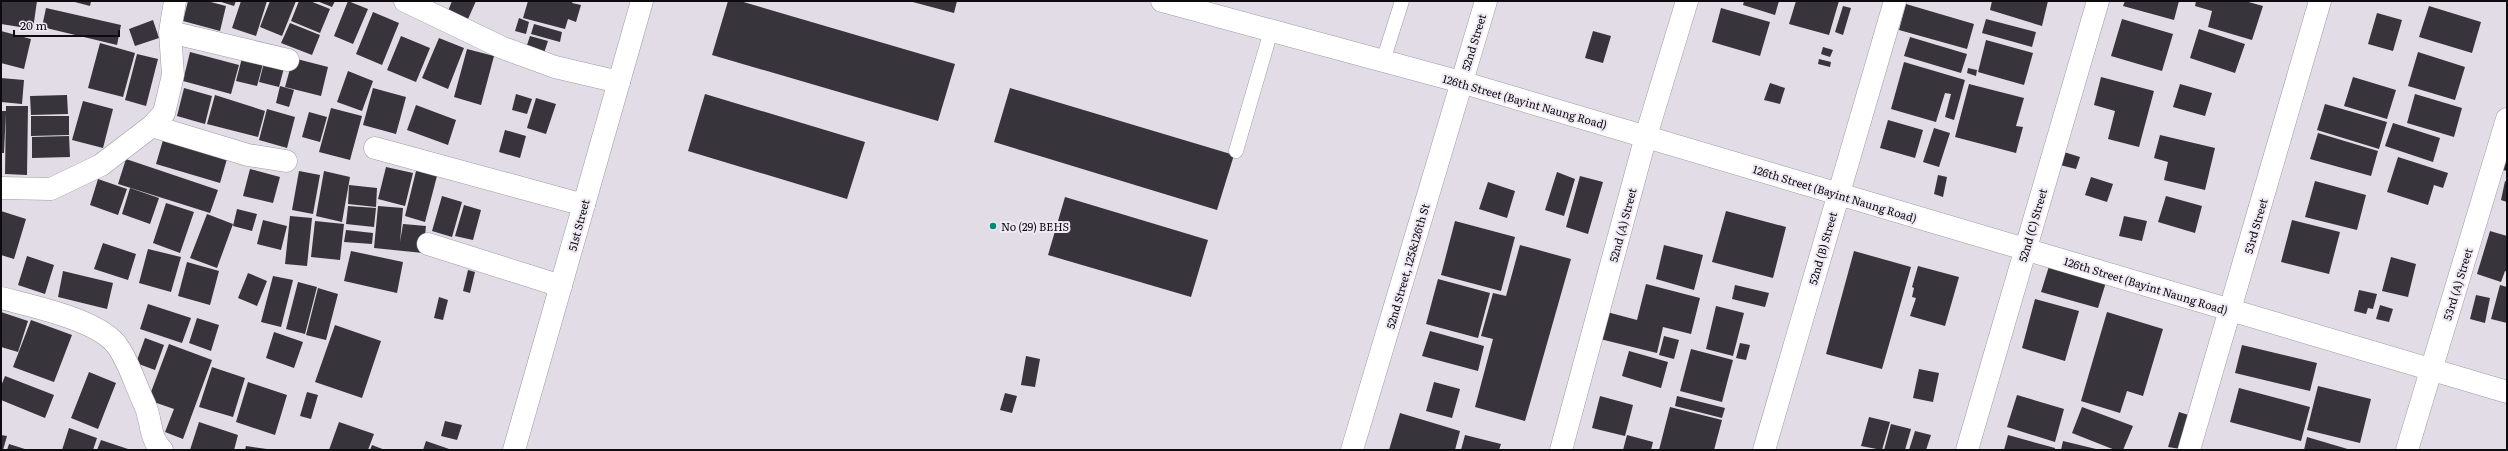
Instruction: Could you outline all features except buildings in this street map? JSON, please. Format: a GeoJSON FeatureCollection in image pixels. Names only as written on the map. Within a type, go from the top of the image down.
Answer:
{"type":"FeatureCollection","features":[{"type":"Feature","properties":{"kind":"street"},"geometry":{"type":"LineString","coordinates":[[1,188],[51,189],[101,165],[152,126],[164,113],[173,75],[170,32],[176,1]]}},
{"type":"Feature","properties":{"kind":"street"},"geometry":{"type":"LineString","coordinates":[[405,1],[450,24],[503,48],[555,67],[619,82]]}},
{"type":"Feature","properties":{"kind":"street","name":"51st Street"},"geometry":{"type":"LineString","coordinates":[[514,450],[642,1]]}},
{"type":"Feature","properties":{"kind":"street","name":"126th Street (Bayint Naung Road)"},"geometry":{"type":"LineString","coordinates":[[1162,1],[1461,82],[2507,392]]}},
{"type":"Feature","properties":{"kind":"street","name":"52nd Street"},"geometry":{"type":"LineString","coordinates":[[1461,82],[1486,1]]}},
{"type":"Feature","properties":{"kind":"street","name":"52nd (A) Street"},"geometry":{"type":"LineString","coordinates":[[1561,450],[1646,136],[1687,1]]}},
{"type":"Feature","properties":{"kind":"street","name":"52nd (B) Street"},"geometry":{"type":"LineString","coordinates":[[1764,450],[1895,1]]}},
{"type":"Feature","properties":{"kind":"street","name":"52nd (C) Street"},"geometry":{"type":"LineString","coordinates":[[1967,450],[2098,1]]}},
{"type":"Feature","properties":{"kind":"street","name":"53rd Street"},"geometry":{"type":"LineString","coordinates":[[2189,450],[2320,1]]}},
{"type":"Feature","properties":{"kind":"street"},"geometry":{"type":"LineString","coordinates":[[170,32],[288,60]]}},
{"type":"Feature","properties":{"kind":"street","name":"52nd Street, 125&126th St"},"geometry":{"type":"LineString","coordinates":[[1352,450],[1461,82]]}},
{"type":"Feature","properties":{"kind":"street","name":"53rd (A) Street"},"geometry":{"type":"LineString","coordinates":[[2407,450],[2507,119]]}},
{"type":"Feature","properties":{"kind":"street"},"geometry":{"type":"LineString","coordinates":[[152,126],[248,155],[286,161]]}},
{"type":"Feature","properties":{"kind":"street"},"geometry":{"type":"LineString","coordinates":[[375,148],[584,205]]}},
{"type":"Feature","properties":{"kind":"street"},"geometry":{"type":"LineString","coordinates":[[428,244],[561,286]]}},
{"type":"Feature","properties":{"kind":"street"},"geometry":{"type":"LineString","coordinates":[[1,298],[66,316],[97,330],[118,346],[146,408],[154,443],[162,450]]}},
{"type":"Feature","properties":{"kind":"lane"},"geometry":{"type":"LineString","coordinates":[[1384,61],[1402,1]]}},
{"type":"Feature","properties":{"kind":"lane"},"geometry":{"type":"LineString","coordinates":[[1236,151],[1271,31]]}},
{"type":"Feature","properties":{"kind":"place","name":"No (29) BEHS"},"geometry":{"type":"Point","coordinates":[993,226]}}]}
